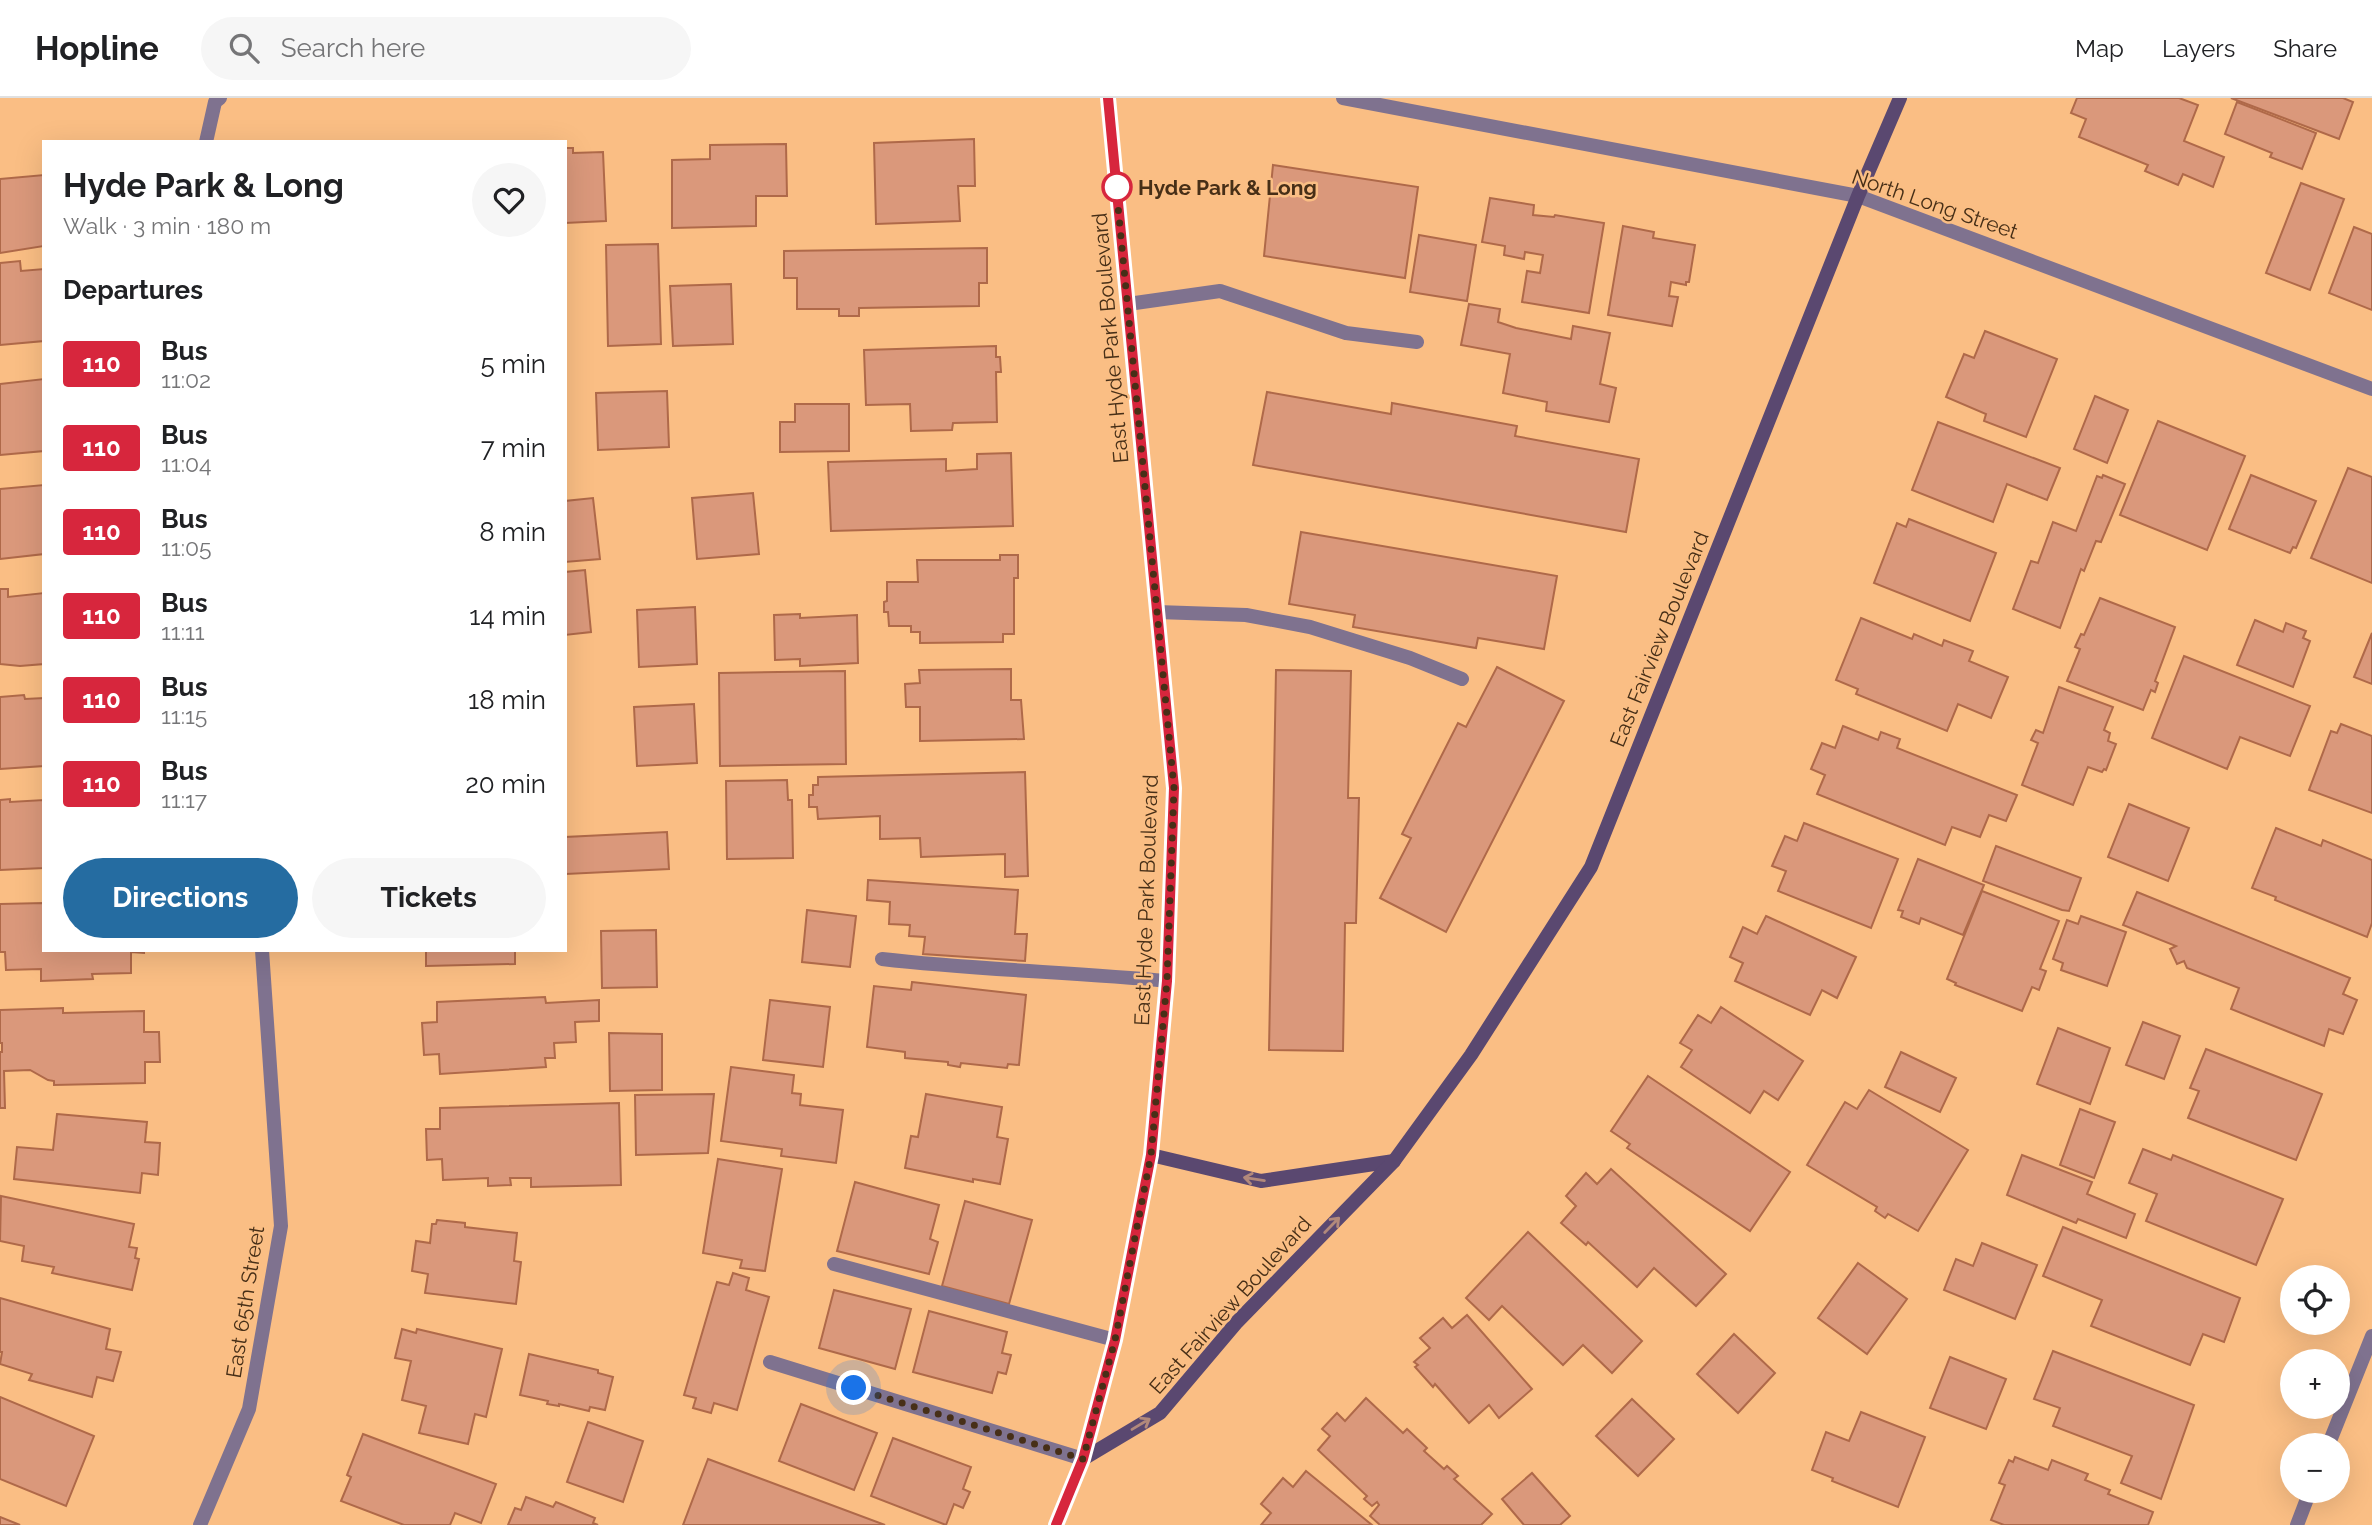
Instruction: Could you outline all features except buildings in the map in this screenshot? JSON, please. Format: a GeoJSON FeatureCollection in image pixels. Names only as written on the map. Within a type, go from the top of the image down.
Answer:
{"type":"FeatureCollection","features":[{"type":"Feature","properties":{"kind":"street","name":"East Hyde Park Boulevard"},"geometry":{"type":"LineString","coordinates":[[1056,1525],[1083,1459],[1115,1340],[1151,1155],[1167,981],[1174,788],[1108,98]]}},
{"type":"Feature","properties":{"kind":"street","name":"North Long Street"},"geometry":{"type":"LineString","coordinates":[[1343,98],[1858,196],[2372,389]]}},
{"type":"Feature","properties":{"kind":"street","name":"East Fairview Boulevard"},"geometry":{"type":"LineString","coordinates":[[1083,1459],[1160,1413],[1237,1322],[1394,1161],[1471,1055],[1591,867],[1858,196],[1900,98]]}},
{"type":"Feature","properties":{"kind":"street"},"geometry":{"type":"LineString","coordinates":[[207,140],[217,100]]}},
{"type":"Feature","properties":{"kind":"street"},"geometry":{"type":"LineString","coordinates":[[1128,304],[1220,291],[1346,332],[1417,342]]}},
{"type":"Feature","properties":{"kind":"street"},"geometry":{"type":"LineString","coordinates":[[1157,612],[1246,615],[1310,627],[1410,658],[1462,679]]}},
{"type":"Feature","properties":{"kind":"street","name":"East 65th Street"},"geometry":{"type":"LineString","coordinates":[[200,1525],[249,1409],[281,1226],[262,952]]}},
{"type":"Feature","properties":{"kind":"street"},"geometry":{"type":"LineString","coordinates":[[882,958],[955,967],[1075,972],[1167,981]]}},
{"type":"Feature","properties":{"kind":"street"},"geometry":{"type":"LineString","coordinates":[[1151,1155],[1261,1181],[1394,1161]]}},
{"type":"Feature","properties":{"kind":"street"},"geometry":{"type":"LineString","coordinates":[[834,1264],[1115,1340]]}},
{"type":"Feature","properties":{"kind":"street"},"geometry":{"type":"LineString","coordinates":[[2333,1433],[2372,1336]]}},
{"type":"Feature","properties":{"kind":"street"},"geometry":{"type":"LineString","coordinates":[[770,1362],[1083,1459]]}},
{"type":"Feature","properties":{"kind":"street"},"geometry":{"type":"LineString","coordinates":[[2297,1525],[2305,1503]]}},
{"type":"Feature","properties":{"kind":"bus line","name":"110"},"geometry":{"type":"LineString","coordinates":[[1056,1525],[1083,1459],[1115,1340],[1151,1155],[1167,981],[1174,788],[1108,98]]}},
{"type":"Feature","properties":{"kind":"place","name":"Hyde Park & Long"},"geometry":{"type":"Point","coordinates":[1117,187]}},
{"type":"Feature","properties":{"kind":"route"},"geometry":{"type":"LineString","coordinates":[[854,1388],[1083,1459],[1115,1340],[1151,1155],[1167,981],[1174,788],[1115,175],[1117,187]]}}]}
